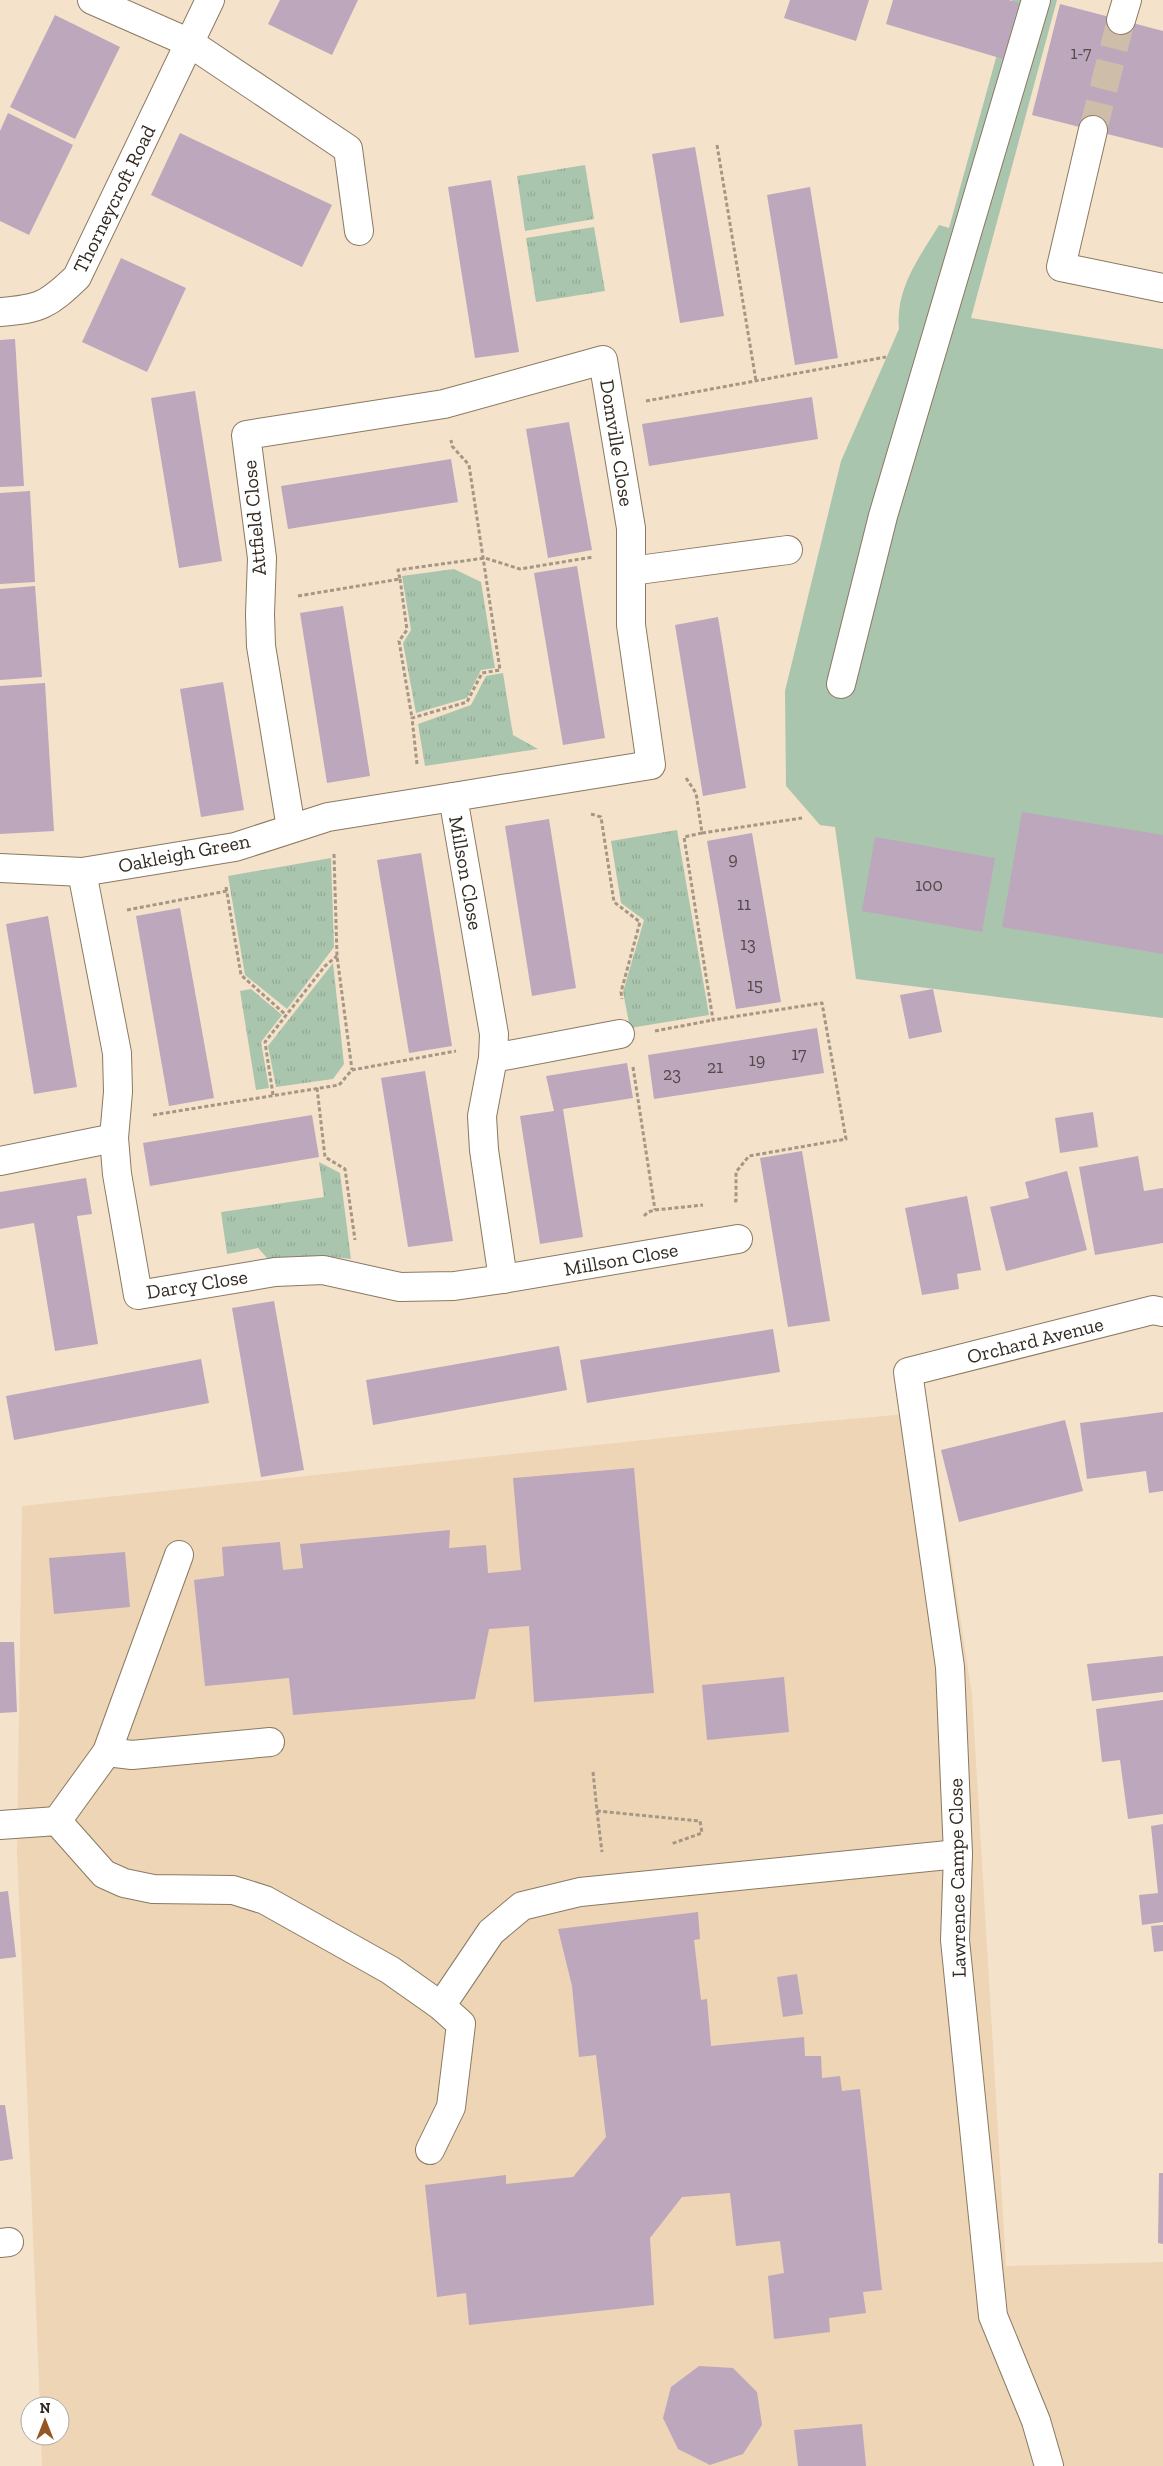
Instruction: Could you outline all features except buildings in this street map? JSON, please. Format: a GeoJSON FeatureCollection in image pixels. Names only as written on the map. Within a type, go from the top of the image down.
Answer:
{"type":"FeatureCollection","features":[{"type":"Feature","properties":{"kind":"street"},"geometry":{"type":"LineString","coordinates":[[92,0],[190,43],[348,149],[359,231]]}},
{"type":"Feature","properties":{"kind":"street","name":"Thorneycroft Road"},"geometry":{"type":"LineString","coordinates":[[0,312],[31,310],[57,296],[77,277],[210,0]]}},
{"type":"Feature","properties":{"kind":"street"},"geometry":{"type":"LineString","coordinates":[[841,684],[883,516],[1036,0]]}},
{"type":"Feature","properties":{"kind":"street"},"geometry":{"type":"LineString","coordinates":[[1093,130],[1061,267],[1163,288]]}},
{"type":"Feature","properties":{"kind":"street","name":"Domville Close"},"geometry":{"type":"LineString","coordinates":[[444,404],[603,360],[631,528],[631,625],[651,765]]}},
{"type":"Feature","properties":{"kind":"street","name":"Attfield Close"},"geometry":{"type":"LineString","coordinates":[[291,828],[261,646],[262,558],[246,435],[444,404]]}},
{"type":"Feature","properties":{"kind":"street"},"geometry":{"type":"LineString","coordinates":[[631,561],[788,550]]}},
{"type":"Feature","properties":{"kind":"street","name":"Millson Close"},"geometry":{"type":"LineString","coordinates":[[503,1279],[484,1150],[482,1124],[494,1034],[453,797],[651,765]]}},
{"type":"Feature","properties":{"kind":"street","name":"Oakleigh Green"},"geometry":{"type":"LineString","coordinates":[[0,868],[82,872],[235,846],[328,817],[453,797]]}},
{"type":"Feature","properties":{"kind":"street","name":"Darcy Close"},"geometry":{"type":"LineString","coordinates":[[82,872],[116,1053],[118,1092],[115,1130],[117,1174],[138,1295],[275,1272],[324,1270]]}},
{"type":"Feature","properties":{"kind":"street"},"geometry":{"type":"LineString","coordinates":[[493,1051],[620,1034]]}},
{"type":"Feature","properties":{"kind":"street"},"geometry":{"type":"LineString","coordinates":[[0,1160],[115,1130]]}},
{"type":"Feature","properties":{"kind":"street","name":"Millson Close"},"geometry":{"type":"LineString","coordinates":[[324,1270],[400,1287],[454,1286],[738,1239]]}},
{"type":"Feature","properties":{"kind":"street","name":"Orchard Avenue"},"geometry":{"type":"LineString","coordinates":[[908,1372],[1153,1310],[1163,1312]]}},
{"type":"Feature","properties":{"kind":"street","name":"Lawrence Campe Close"},"geometry":{"type":"LineString","coordinates":[[908,1372],[950,1667],[958,1854],[955,1940],[993,2316],[1036,2421],[1049,2466]]}},
{"type":"Feature","properties":{"kind":"street"},"geometry":{"type":"LineString","coordinates":[[57,1821],[107,1752],[178,1555]]}},
{"type":"Feature","properties":{"kind":"street"},"geometry":{"type":"LineString","coordinates":[[107,1752],[132,1755],[270,1742]]}},
{"type":"Feature","properties":{"kind":"street"},"geometry":{"type":"LineString","coordinates":[[10,1824],[57,1821]]}},
{"type":"Feature","properties":{"kind":"street"},"geometry":{"type":"LineString","coordinates":[[57,1821],[104,1874],[124,1883],[153,1889],[233,1890],[265,1900],[390,1970],[441,2006],[461,2024],[451,2107],[430,2150]]}},
{"type":"Feature","properties":{"kind":"street"},"geometry":{"type":"LineString","coordinates":[[441,2006],[491,1932],[522,1906],[580,1892],[958,1854]]}},
{"type":"Feature","properties":{"kind":"path"},"geometry":{"type":"LineString","coordinates":[[717,145],[756,382]]}},
{"type":"Feature","properties":{"kind":"path"},"geometry":{"type":"LineString","coordinates":[[643,403],[647,400],[756,382],[886,357]]}},
{"type":"Feature","properties":{"kind":"path"},"geometry":{"type":"LineString","coordinates":[[412,718],[466,702],[482,673],[500,670],[486,582],[485,558],[469,464],[452,446],[444,404]]}},
{"type":"Feature","properties":{"kind":"path"},"geometry":{"type":"LineString","coordinates":[[422,802],[412,718],[399,641],[407,630],[398,570],[485,558],[520,569],[631,561]]}},
{"type":"Feature","properties":{"kind":"path"},"geometry":{"type":"LineString","coordinates":[[260,603],[400,579]]}},
{"type":"Feature","properties":{"kind":"path"},"geometry":{"type":"LineString","coordinates":[[682,771],[696,793],[702,833]]}},
{"type":"Feature","properties":{"kind":"path"},"geometry":{"type":"LineString","coordinates":[[713,1020],[684,837],[802,818]]}},
{"type":"Feature","properties":{"kind":"path"},"geometry":{"type":"LineString","coordinates":[[334,853],[336,870],[337,956],[352,1070]]}},
{"type":"Feature","properties":{"kind":"path"},"geometry":{"type":"LineString","coordinates":[[225,881],[241,974],[286,1015]]}},
{"type":"Feature","properties":{"kind":"path"},"geometry":{"type":"LineString","coordinates":[[90,916],[227,891]]}},
{"type":"Feature","properties":{"kind":"path"},"geometry":{"type":"LineString","coordinates":[[273,1095],[265,1042],[325,966],[337,956]]}},
{"type":"Feature","properties":{"kind":"path"},"geometry":{"type":"LineString","coordinates":[[647,1033],[713,1020],[822,1003],[846,1139],[749,1156],[736,1172],[736,1201],[727,1202]]}},
{"type":"Feature","properties":{"kind":"path"},"geometry":{"type":"LineString","coordinates":[[115,1130],[273,1095],[339,1085],[352,1070],[493,1051]]}},
{"type":"Feature","properties":{"kind":"path"},"geometry":{"type":"LineString","coordinates":[[632,1065],[655,1210]]}},
{"type":"Feature","properties":{"kind":"path"},"geometry":{"type":"LineString","coordinates":[[317,1088],[325,1157],[345,1169],[361,1278]]}},
{"type":"Feature","properties":{"kind":"path"},"geometry":{"type":"LineString","coordinates":[[642,1219],[648,1212],[655,1210],[709,1204]]}},
{"type":"Feature","properties":{"kind":"path"},"geometry":{"type":"LineString","coordinates":[[593,1772],[603,1857]]}},
{"type":"Feature","properties":{"kind":"path"},"geometry":{"type":"LineString","coordinates":[[597,1811],[700,1822],[702,1833],[666,1846]]}},
{"type":"Feature","properties":{"kind":"shaded area"},"geometry":{"type":"Polygon","coordinates":[[[929,1412],[972,1695],[1006,2266],[1163,2262],[1163,2466],[42,2466],[41,2446],[70,2446],[70,2396],[40,2396],[17,1851],[22,1506],[805,1423],[929,1412]]]}},
{"type":"Feature","properties":{"kind":"green space"},"geometry":{"type":"Polygon","coordinates":[[[1012,0],[1057,0],[971,318],[1163,349],[1163,1018],[856,979],[835,827],[820,825],[786,786],[785,691],[841,461],[899,329],[901,301],[910,274],[939,225],[949,228],[1012,0]]]}},
{"type":"Feature","properties":{"kind":"green space"},"geometry":{"type":"Polygon","coordinates":[[[585,165],[594,219],[525,231],[517,176],[585,165]]]}},
{"type":"Feature","properties":{"kind":"green space"},"geometry":{"type":"Polygon","coordinates":[[[594,227],[605,291],[536,302],[526,238],[594,227]]]}},
{"type":"Feature","properties":{"kind":"green space"},"geometry":{"type":"Polygon","coordinates":[[[454,569],[481,582],[495,668],[481,670],[467,698],[416,713],[403,643],[411,630],[402,576],[454,569]]]}},
{"type":"Feature","properties":{"kind":"green space"},"geometry":{"type":"Polygon","coordinates":[[[503,673],[513,735],[538,749],[425,766],[418,724],[471,705],[486,676],[503,673]]]}},
{"type":"Feature","properties":{"kind":"green space"},"geometry":{"type":"Polygon","coordinates":[[[677,830],[709,1015],[630,1028],[623,992],[644,920],[621,903],[611,841],[677,830]]]}},
{"type":"Feature","properties":{"kind":"green space"},"geometry":{"type":"Polygon","coordinates":[[[331,858],[334,947],[287,1009],[245,975],[228,876],[331,858]]]}},
{"type":"Feature","properties":{"kind":"green space"},"geometry":{"type":"Polygon","coordinates":[[[333,963],[344,1064],[333,1079],[276,1087],[268,1046],[333,963]]]}},
{"type":"Feature","properties":{"kind":"green space"},"geometry":{"type":"Polygon","coordinates":[[[251,989],[282,1015],[261,1042],[269,1088],[256,1090],[240,991],[251,989]]]}},
{"type":"Feature","properties":{"kind":"green space"},"geometry":{"type":"Polygon","coordinates":[[[319,1162],[340,1173],[351,1259],[310,1256],[268,1259],[258,1248],[227,1254],[221,1212],[324,1197],[319,1162]]]}},
{"type":"Feature","properties":{"kind":"tunnel"},"geometry":{"type":"LineString","coordinates":[[1093,130],[1121,20]]}}]}
